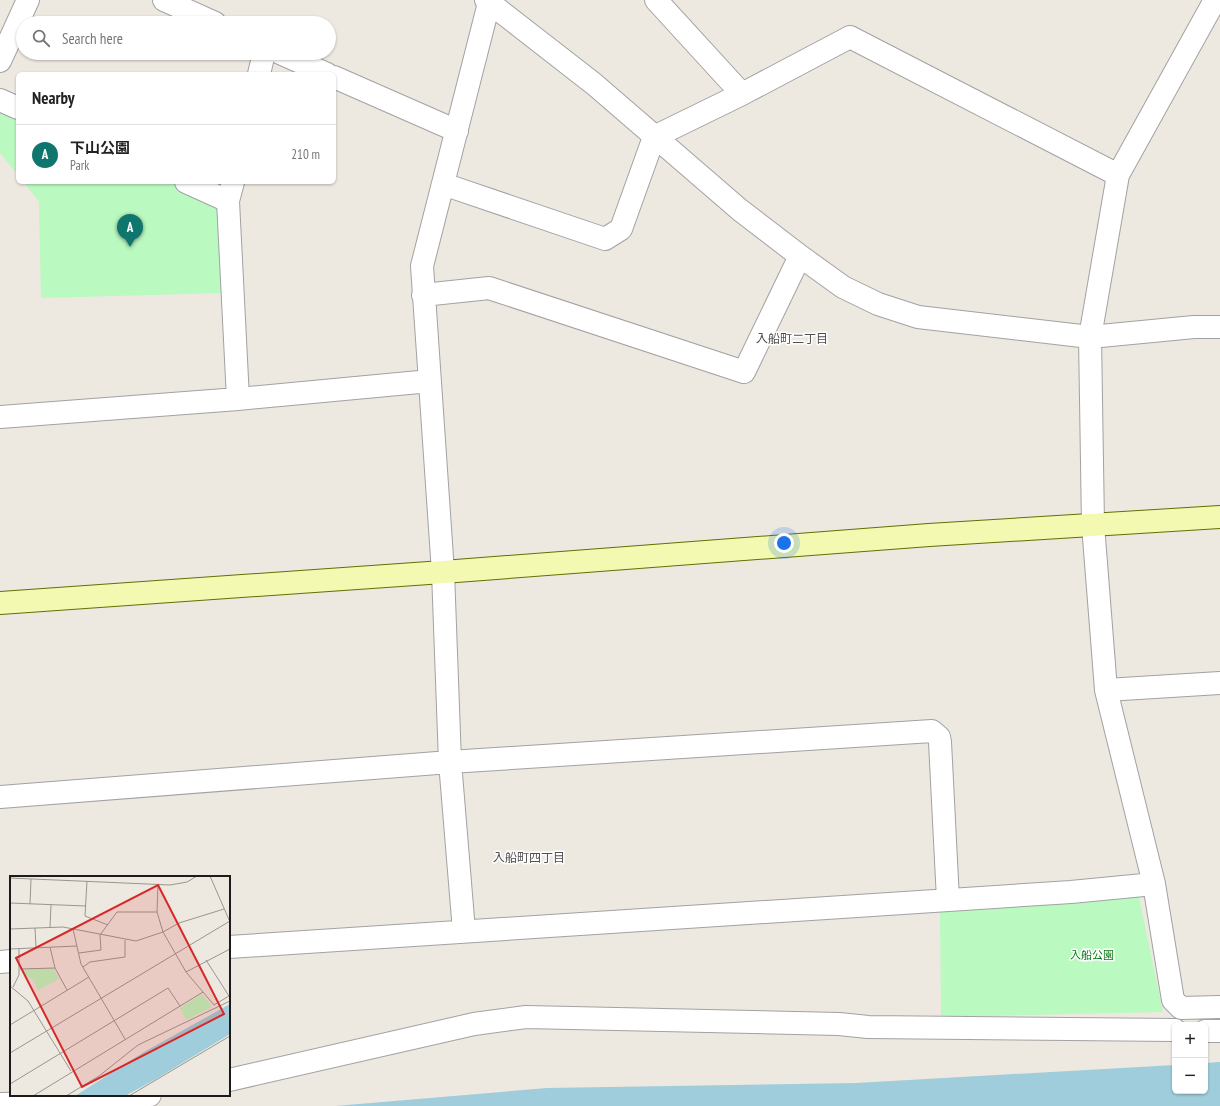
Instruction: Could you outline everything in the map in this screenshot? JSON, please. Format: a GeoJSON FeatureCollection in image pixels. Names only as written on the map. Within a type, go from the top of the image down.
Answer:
{"type":"FeatureCollection","features":[{"type":"Feature","properties":{"kind":"street"},"geometry":{"type":"LineString","coordinates":[[21,16],[28,0]]}},
{"type":"Feature","properties":{"kind":"street"},"geometry":{"type":"LineString","coordinates":[[656,0],[742,94]]}},
{"type":"Feature","properties":{"kind":"street"},"geometry":{"type":"LineString","coordinates":[[1215,0],[1118,175],[1090,337],[1093,525],[1106,690],[1154,884],[1173,1000],[1181,1008],[1220,1007]]}},
{"type":"Feature","properties":{"kind":"street"},"geometry":{"type":"LineString","coordinates":[[169,1],[200,16]]}},
{"type":"Feature","properties":{"kind":"street"},"geometry":{"type":"LineString","coordinates":[[464,931],[450,762],[443,572],[422,266],[457,132],[488,1],[594,84],[740,210],[843,287],[878,304],[918,317],[1090,337],[1194,327],[1220,327]]}},
{"type":"Feature","properties":{"kind":"street"},"geometry":{"type":"LineString","coordinates":[[0,61],[16,26]]}},
{"type":"Feature","properties":{"kind":"street"},"geometry":{"type":"LineString","coordinates":[[443,184],[605,239],[621,229],[654,136],[742,94],[850,37],[1118,175]]}},
{"type":"Feature","properties":{"kind":"street"},"geometry":{"type":"LineString","coordinates":[[259,72],[262,60]]}},
{"type":"Feature","properties":{"kind":"street"},"geometry":{"type":"LineString","coordinates":[[296,60],[323,72]]}},
{"type":"Feature","properties":{"kind":"street"},"geometry":{"type":"LineString","coordinates":[[336,78],[457,132]]}},
{"type":"Feature","properties":{"kind":"street"},"geometry":{"type":"LineString","coordinates":[[0,100],[16,107]]}},
{"type":"Feature","properties":{"kind":"street"},"geometry":{"type":"LineString","coordinates":[[196,184],[231,191],[238,399]]}},
{"type":"Feature","properties":{"kind":"street"},"geometry":{"type":"LineString","coordinates":[[423,295],[489,288],[744,372],[800,256]]}},
{"type":"Feature","properties":{"kind":"street"},"geometry":{"type":"LineString","coordinates":[[0,417],[238,399],[430,381]]}},
{"type":"Feature","properties":{"kind":"street"},"geometry":{"type":"LineString","coordinates":[[0,603],[443,572],[928,535],[1220,517]]}},
{"type":"Feature","properties":{"kind":"street"},"geometry":{"type":"LineString","coordinates":[[1106,690],[1220,683]]}},
{"type":"Feature","properties":{"kind":"street"},"geometry":{"type":"LineString","coordinates":[[0,797],[450,762],[932,731],[939,737],[940,742],[948,900]]}},
{"type":"Feature","properties":{"kind":"street"},"geometry":{"type":"LineString","coordinates":[[230,947],[1071,892],[1154,884]]}},
{"type":"Feature","properties":{"kind":"street"},"geometry":{"type":"LineString","coordinates":[[0,962],[10,961]]}},
{"type":"Feature","properties":{"kind":"street"},"geometry":{"type":"LineString","coordinates":[[230,1080],[474,1024],[526,1017],[839,1024],[868,1027],[1172,1030]]}},
{"type":"Feature","properties":{"kind":"street"},"geometry":{"type":"LineString","coordinates":[[1208,1031],[1220,1031]]}},
{"type":"Feature","properties":{"kind":"street"},"geometry":{"type":"LineString","coordinates":[[0,1104],[51,1103],[138,1096]]}},
{"type":"Feature","properties":{"kind":"green space"},"geometry":{"type":"Polygon","coordinates":[[[3,110],[16,115],[16,173],[0,153],[0,113],[3,110]]]}},
{"type":"Feature","properties":{"kind":"green space"},"geometry":{"type":"Polygon","coordinates":[[[26,184],[176,184],[217,202],[222,293],[41,298],[39,202],[26,184]]]}},
{"type":"Feature","properties":{"kind":"green space","name":"入船公園"},"geometry":{"type":"Polygon","coordinates":[[[1138,893],[1163,1012],[941,1017],[940,910],[1138,893]]]}},
{"type":"Feature","properties":{"kind":"water"},"geometry":{"type":"Polygon","coordinates":[[[1220,1062],[1220,1106],[335,1106],[547,1088],[856,1083],[1172,1065],[1172,1094],[1208,1094],[1208,1063],[1220,1062]]]}},
{"type":"Feature","properties":{"kind":"place","name":"下山公園"},"geometry":{"type":"Point","coordinates":[130,247]}},
{"type":"Feature","properties":{"kind":"district","name":"入船町二丁目"},"geometry":{"type":"Point","coordinates":[792,339]}},
{"type":"Feature","properties":{"kind":"district","name":"入船町四丁目"},"geometry":{"type":"Point","coordinates":[529,858]}}]}
